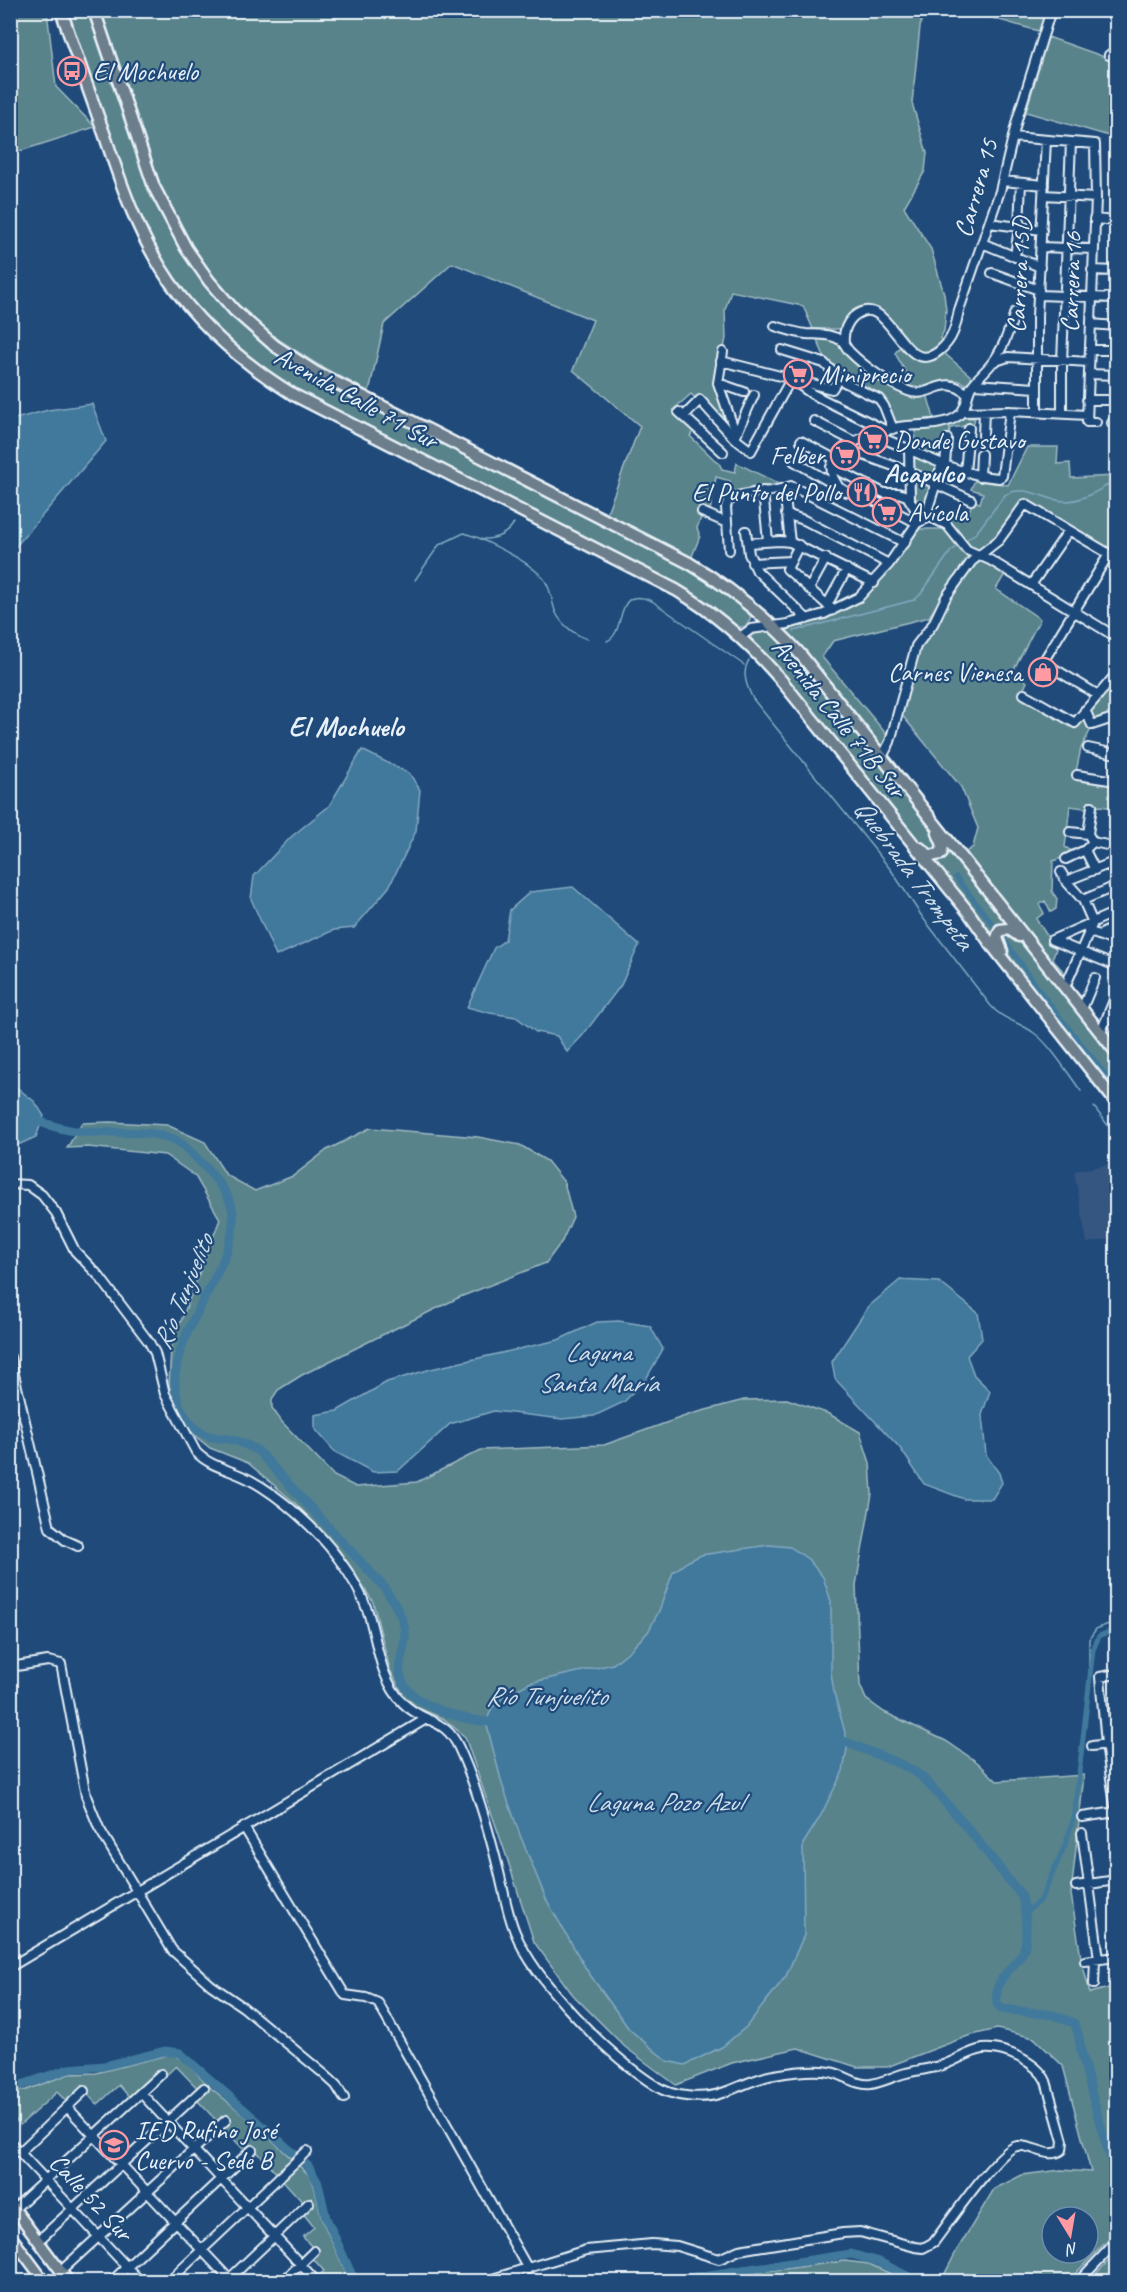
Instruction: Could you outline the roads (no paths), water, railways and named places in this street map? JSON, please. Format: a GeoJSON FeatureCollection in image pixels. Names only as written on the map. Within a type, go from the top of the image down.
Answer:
{"type":"FeatureCollection","features":[{"type":"Feature","properties":{"kind":"highway","name":"Avenida Calle 71 Sur"},"geometry":{"type":"LineString","coordinates":[[61,10],[130,208],[163,271],[189,306],[224,342],[272,381],[318,408],[453,476]]}},
{"type":"Feature","properties":{"kind":"highway","name":"Avenida Calle 71 Sur"},"geometry":{"type":"LineString","coordinates":[[94,10],[159,198],[193,260],[225,302],[258,332],[296,360],[469,450]]}},
{"type":"Feature","properties":{"kind":"highway","name":"Avenida Calle 71B Sur"},"geometry":{"type":"LineString","coordinates":[[469,450],[689,563],[724,584],[773,626],[801,655],[1116,1052]]}},
{"type":"Feature","properties":{"kind":"highway","name":"Avenida Calle 71B Sur"},"geometry":{"type":"LineString","coordinates":[[453,476],[676,590],[712,614],[740,637],[781,680],[965,908],[1116,1102]]}},
{"type":"Feature","properties":{"kind":"highway"},"geometry":{"type":"LineString","coordinates":[[897,825],[927,854],[934,857],[939,855],[944,844],[924,810]]}},
{"type":"Feature","properties":{"kind":"highway"},"geometry":{"type":"LineString","coordinates":[[1015,974],[997,941],[1000,930],[1010,929],[1016,932],[1038,955]]}},
{"type":"Feature","properties":{"kind":"main road"},"geometry":{"type":"LineString","coordinates":[[13,2206],[69,2282]]}},
{"type":"Feature","properties":{"kind":"main road"},"geometry":{"type":"LineString","coordinates":[[10,2235],[45,2282]]}},
{"type":"Feature","properties":{"kind":"street","name":"Carrera 15"},"geometry":{"type":"LineString","coordinates":[[844,343],[844,333],[851,320],[860,313],[871,312],[885,320],[915,355],[928,357],[940,350],[955,330],[959,310],[1003,181],[1013,137],[1051,10]]}},
{"type":"Feature","properties":{"kind":"street"},"geometry":{"type":"LineString","coordinates":[[1013,137],[1071,142],[1062,413]]}},
{"type":"Feature","properties":{"kind":"street","name":"Carrera 15D"},"geometry":{"type":"LineString","coordinates":[[1036,412],[1036,359],[1046,140]]}},
{"type":"Feature","properties":{"kind":"street","name":"Carrera 16"},"geometry":{"type":"LineString","coordinates":[[1071,142],[1095,144],[1096,198],[1087,419]]}},
{"type":"Feature","properties":{"kind":"street"},"geometry":{"type":"LineString","coordinates":[[1003,181],[1044,185]]}},
{"type":"Feature","properties":{"kind":"street"},"geometry":{"type":"LineString","coordinates":[[1015,257],[1021,183]]}},
{"type":"Feature","properties":{"kind":"street"},"geometry":{"type":"LineString","coordinates":[[1044,195],[1096,198]]}},
{"type":"Feature","properties":{"kind":"street"},"geometry":{"type":"LineString","coordinates":[[1094,219],[1116,220]]}},
{"type":"Feature","properties":{"kind":"street"},"geometry":{"type":"LineString","coordinates":[[989,223],[1042,230]]}},
{"type":"Feature","properties":{"kind":"street"},"geometry":{"type":"LineString","coordinates":[[982,243],[1040,267]]}},
{"type":"Feature","properties":{"kind":"street"},"geometry":{"type":"LineString","coordinates":[[1041,247],[1093,249]]}},
{"type":"Feature","properties":{"kind":"street"},"geometry":{"type":"LineString","coordinates":[[1092,270],[1116,271]]}},
{"type":"Feature","properties":{"kind":"street"},"geometry":{"type":"LineString","coordinates":[[992,273],[1039,292],[1065,296],[1116,298]]}},
{"type":"Feature","properties":{"kind":"street"},"geometry":{"type":"LineString","coordinates":[[962,412],[974,384],[993,363],[1005,341],[1015,312]]}},
{"type":"Feature","properties":{"kind":"street"},"geometry":{"type":"LineString","coordinates":[[1091,324],[1116,326]]}},
{"type":"Feature","properties":{"kind":"street"},"geometry":{"type":"LineString","coordinates":[[775,326],[805,334],[823,333],[844,343],[851,353],[876,372],[907,390],[916,392],[950,384],[960,387],[968,395]]}},
{"type":"Feature","properties":{"kind":"street"},"geometry":{"type":"LineString","coordinates":[[782,350],[828,365],[839,378],[881,401],[890,430]]}},
{"type":"Feature","properties":{"kind":"street"},"geometry":{"type":"LineString","coordinates":[[1090,350],[1116,350]]}},
{"type":"Feature","properties":{"kind":"street"},"geometry":{"type":"LineString","coordinates":[[723,352],[718,383],[735,436]]}},
{"type":"Feature","properties":{"kind":"street"},"geometry":{"type":"LineString","coordinates":[[993,363],[1008,357],[1089,362]]}},
{"type":"Feature","properties":{"kind":"street"},"geometry":{"type":"LineString","coordinates":[[721,361],[832,389],[839,378]]}},
{"type":"Feature","properties":{"kind":"street"},"geometry":{"type":"LineString","coordinates":[[1089,374],[1116,375]]}},
{"type":"Feature","properties":{"kind":"street"},"geometry":{"type":"LineString","coordinates":[[791,379],[813,394],[890,430]]}},
{"type":"Feature","properties":{"kind":"street"},"geometry":{"type":"LineString","coordinates":[[723,452],[682,414],[699,399],[751,451],[791,379]]}},
{"type":"Feature","properties":{"kind":"street"},"geometry":{"type":"LineString","coordinates":[[718,383],[744,393]]}},
{"type":"Feature","properties":{"kind":"street"},"geometry":{"type":"LineString","coordinates":[[974,384],[1036,388]]}},
{"type":"Feature","properties":{"kind":"street"},"geometry":{"type":"LineString","coordinates":[[735,436],[754,395]]}},
{"type":"Feature","properties":{"kind":"street"},"geometry":{"type":"LineString","coordinates":[[1088,400],[1116,400]]}},
{"type":"Feature","properties":{"kind":"street"},"geometry":{"type":"LineString","coordinates":[[874,435],[965,473],[999,478],[1002,476],[1010,411]]}},
{"type":"Feature","properties":{"kind":"street"},"geometry":{"type":"LineString","coordinates":[[837,484],[831,467],[833,458],[844,448],[890,430],[948,421],[962,412],[1062,413],[1096,422]]}},
{"type":"Feature","properties":{"kind":"street"},"geometry":{"type":"LineString","coordinates":[[983,435],[984,412]]}},
{"type":"Feature","properties":{"kind":"street"},"geometry":{"type":"LineString","coordinates":[[814,421],[855,442]]}},
{"type":"Feature","properties":{"kind":"street"},"geometry":{"type":"LineString","coordinates":[[965,473],[969,428]]}},
{"type":"Feature","properties":{"kind":"street"},"geometry":{"type":"LineString","coordinates":[[925,518],[934,484],[944,464],[947,439]]}},
{"type":"Feature","properties":{"kind":"street"},"geometry":{"type":"LineString","coordinates":[[801,441],[833,458]]}},
{"type":"Feature","properties":{"kind":"street"},"geometry":{"type":"LineString","coordinates":[[844,448],[910,472],[971,500]]}},
{"type":"Feature","properties":{"kind":"street"},"geometry":{"type":"LineString","coordinates":[[909,448],[910,499],[917,512],[917,523]]}},
{"type":"Feature","properties":{"kind":"street"},"geometry":{"type":"LineString","coordinates":[[980,477],[981,454]]}},
{"type":"Feature","properties":{"kind":"street"},"geometry":{"type":"LineString","coordinates":[[795,461],[847,492],[865,496],[917,523]]}},
{"type":"Feature","properties":{"kind":"street"},"geometry":{"type":"LineString","coordinates":[[831,467],[884,493]]}},
{"type":"Feature","properties":{"kind":"street"},"geometry":{"type":"LineString","coordinates":[[788,488],[786,514],[790,542]]}},
{"type":"Feature","properties":{"kind":"street"},"geometry":{"type":"LineString","coordinates":[[729,550],[726,507],[728,501],[738,496],[788,488],[905,543]]}},
{"type":"Feature","properties":{"kind":"street"},"geometry":{"type":"LineString","coordinates":[[763,491],[768,541]]}},
{"type":"Feature","properties":{"kind":"street"},"geometry":{"type":"LineString","coordinates":[[865,496],[898,493],[910,499]]}},
{"type":"Feature","properties":{"kind":"street"},"geometry":{"type":"LineString","coordinates":[[882,757],[890,742],[916,646],[933,624],[946,597],[972,561],[999,540],[1025,504],[1113,556],[1043,662],[1098,695]]}},
{"type":"Feature","properties":{"kind":"street"},"geometry":{"type":"LineString","coordinates":[[702,512],[727,523]]}},
{"type":"Feature","properties":{"kind":"street"},"geometry":{"type":"LineString","coordinates":[[786,514],[804,520],[889,564]]}},
{"type":"Feature","properties":{"kind":"street"},"geometry":{"type":"LineString","coordinates":[[740,637],[751,629],[807,619],[859,597],[889,564],[917,523],[925,518],[937,519],[947,525],[967,550],[1031,585],[1116,638]]}},
{"type":"Feature","properties":{"kind":"street"},"geometry":{"type":"LineString","coordinates":[[1031,585],[1069,530]]}},
{"type":"Feature","properties":{"kind":"street"},"geometry":{"type":"LineString","coordinates":[[746,531],[752,563],[760,575],[807,619]]}},
{"type":"Feature","properties":{"kind":"street"},"geometry":{"type":"LineString","coordinates":[[748,543],[790,542],[874,583]]}},
{"type":"Feature","properties":{"kind":"street"},"geometry":{"type":"LineString","coordinates":[[789,565],[799,545]]}},
{"type":"Feature","properties":{"kind":"street"},"geometry":{"type":"LineString","coordinates":[[809,589],[826,558]]}},
{"type":"Feature","properties":{"kind":"street"},"geometry":{"type":"LineString","coordinates":[[752,563],[789,565],[809,589],[830,608]]}},
{"type":"Feature","properties":{"kind":"street"},"geometry":{"type":"LineString","coordinates":[[830,608],[847,569]]}},
{"type":"Feature","properties":{"kind":"street"},"geometry":{"type":"LineString","coordinates":[[1024,694],[1075,723],[1116,674]]}},
{"type":"Feature","properties":{"kind":"street"},"geometry":{"type":"LineString","coordinates":[[1085,710],[1092,725],[1116,717]]}},
{"type":"Feature","properties":{"kind":"street"},"geometry":{"type":"LineString","coordinates":[[1088,748],[1116,754]]}},
{"type":"Feature","properties":{"kind":"street"},"geometry":{"type":"LineString","coordinates":[[1077,775],[1116,781]]}},
{"type":"Feature","properties":{"kind":"street"},"geometry":{"type":"LineString","coordinates":[[1066,859],[1085,850],[1091,838],[1092,806]]}},
{"type":"Feature","properties":{"kind":"street"},"geometry":{"type":"LineString","coordinates":[[1070,832],[1116,847]]}},
{"type":"Feature","properties":{"kind":"street"},"geometry":{"type":"LineString","coordinates":[[1085,850],[1095,870]]}},
{"type":"Feature","properties":{"kind":"street"},"geometry":{"type":"LineString","coordinates":[[1066,881],[1113,863],[1116,876]]}},
{"type":"Feature","properties":{"kind":"street"},"geometry":{"type":"LineString","coordinates":[[1061,872],[1083,900],[1093,923]]}},
{"type":"Feature","properties":{"kind":"street"},"geometry":{"type":"LineString","coordinates":[[1083,900],[1116,886]]}},
{"type":"Feature","properties":{"kind":"street"},"geometry":{"type":"LineString","coordinates":[[1116,912],[1052,940],[1116,966]]}},
{"type":"Feature","properties":{"kind":"street"},"geometry":{"type":"LineString","coordinates":[[1065,987],[1093,923]]}},
{"type":"Feature","properties":{"kind":"street"},"geometry":{"type":"LineString","coordinates":[[1099,935],[1116,927]]}},
{"type":"Feature","properties":{"kind":"street"},"geometry":{"type":"LineString","coordinates":[[1088,931],[1116,942]]}},
{"type":"Feature","properties":{"kind":"street"},"geometry":{"type":"LineString","coordinates":[[1082,1009],[1095,978]]}},
{"type":"Feature","properties":{"kind":"street"},"geometry":{"type":"LineString","coordinates":[[1101,1032],[1116,995]]}},
{"type":"Feature","properties":{"kind":"street"},"geometry":{"type":"LineString","coordinates":[[10,1184],[28,1185],[42,1195],[56,1213],[75,1251],[99,1276],[149,1342],[155,1353],[165,1394],[195,1452],[203,1459],[249,1479],[274,1495],[337,1556],[362,1595],[381,1665],[390,1685],[402,1702],[426,1719],[444,1726],[453,1735],[460,1749],[490,1834],[514,1930],[531,1962],[592,2034],[659,2089],[681,2095],[711,2096],[749,2081],[773,2075],[824,2071],[834,2072],[857,2082],[873,2083],[903,2073],[945,2065],[977,2050],[1001,2051],[1032,2064],[1041,2072],[1063,2141],[1062,2150],[1058,2153],[1052,2154],[1020,2146],[1009,2150],[968,2196],[934,2242],[923,2248],[860,2232],[739,2250],[719,2259],[676,2246],[652,2244],[572,2252],[528,2269],[489,2280]]}},
{"type":"Feature","properties":{"kind":"street"},"geometry":{"type":"LineString","coordinates":[[10,1357],[50,1528],[65,1540],[78,1546]]}},
{"type":"Feature","properties":{"kind":"street"},"geometry":{"type":"LineString","coordinates":[[10,1667],[48,1661],[61,1664],[86,1796],[99,1828],[172,1950],[210,1985],[243,2007],[324,2074],[336,2085],[344,2098]]}},
{"type":"Feature","properties":{"kind":"street"},"geometry":{"type":"LineString","coordinates":[[1082,1817],[1116,1812],[1106,1744],[1100,1677],[1116,1674]]}},
{"type":"Feature","properties":{"kind":"street"},"geometry":{"type":"LineString","coordinates":[[10,1967],[426,1719]]}},
{"type":"Feature","properties":{"kind":"street"},"geometry":{"type":"LineString","coordinates":[[1092,1746],[1116,1743]]}},
{"type":"Feature","properties":{"kind":"street"},"geometry":{"type":"LineString","coordinates":[[244,1827],[345,1995],[366,1998],[378,2003],[528,2269]]}},
{"type":"Feature","properties":{"kind":"street"},"geometry":{"type":"LineString","coordinates":[[1082,1833],[1097,1959],[1094,1984]]}},
{"type":"Feature","properties":{"kind":"street"},"geometry":{"type":"LineString","coordinates":[[1076,1886],[1116,1880]]}},
{"type":"Feature","properties":{"kind":"street"},"geometry":{"type":"LineString","coordinates":[[1085,1961],[1116,1956]]}},
{"type":"Feature","properties":{"kind":"street"},"geometry":{"type":"LineString","coordinates":[[13,2206],[46,2180],[161,2074]]}},
{"type":"Feature","properties":{"kind":"street"},"geometry":{"type":"LineString","coordinates":[[38,2241],[204,2088]]}},
{"type":"Feature","properties":{"kind":"street"},"geometry":{"type":"LineString","coordinates":[[20,2152],[84,2091]]}},
{"type":"Feature","properties":{"kind":"street"},"geometry":{"type":"LineString","coordinates":[[141,2093],[317,2282]]}},
{"type":"Feature","properties":{"kind":"street"},"geometry":{"type":"LineString","coordinates":[[67,2107],[230,2281],[309,2203]]}},
{"type":"Feature","properties":{"kind":"street"},"geometry":{"type":"LineString","coordinates":[[61,2271],[226,2120]]}},
{"type":"Feature","properties":{"kind":"street","name":"Calle 52 Sur"},"geometry":{"type":"LineString","coordinates":[[10,2142],[141,2282]]}},
{"type":"Feature","properties":{"kind":"street"},"geometry":{"type":"LineString","coordinates":[[111,2282],[252,2150]]}},
{"type":"Feature","properties":{"kind":"street"},"geometry":{"type":"LineString","coordinates":[[168,2282],[306,2152]]}},
{"type":"Feature","properties":{"kind":"street"},"geometry":{"type":"LineString","coordinates":[[1078,2282],[1116,2242]]}},
{"type":"Feature","properties":{"kind":"street"},"geometry":{"type":"LineString","coordinates":[[282,2282],[314,2251]]}},
{"type":"Feature","properties":{"kind":"water"},"geometry":{"type":"Polygon","coordinates":[[[92,404],[106,441],[11,552],[11,420],[48,410],[92,404]]]}},
{"type":"Feature","properties":{"kind":"water"},"geometry":{"type":"Polygon","coordinates":[[[362,750],[410,774],[420,790],[416,831],[389,887],[354,928],[334,930],[276,956],[251,899],[254,876],[291,837],[329,806],[362,750]]]}},
{"type":"Feature","properties":{"kind":"water"},"geometry":{"type":"Polygon","coordinates":[[[573,887],[639,945],[621,985],[567,1052],[557,1036],[536,1032],[516,1017],[467,1007],[494,948],[505,940],[510,910],[530,892],[573,887]]]}},
{"type":"Feature","properties":{"kind":"water"},"geometry":{"type":"Polygon","coordinates":[[[10,1082],[35,1102],[44,1116],[36,1137],[11,1148],[10,1082]]]}},
{"type":"Feature","properties":{"kind":"water"},"geometry":{"type":"Polygon","coordinates":[[[900,1280],[939,1282],[978,1313],[982,1339],[967,1356],[974,1375],[990,1391],[982,1415],[986,1455],[999,1473],[1002,1483],[992,1499],[964,1499],[924,1484],[900,1448],[835,1379],[832,1362],[868,1307],[900,1280]]]}},
{"type":"Feature","properties":{"kind":"water","name":"Laguna Santa María"},"geometry":{"type":"Polygon","coordinates":[[[619,1321],[650,1326],[663,1349],[646,1379],[624,1402],[594,1416],[562,1419],[494,1411],[450,1424],[398,1471],[373,1472],[335,1452],[315,1429],[315,1415],[337,1411],[387,1382],[431,1369],[558,1340],[597,1322],[619,1321]]]}},
{"type":"Feature","properties":{"kind":"water","name":"Laguna Pozo Azul"},"geometry":{"type":"Polygon","coordinates":[[[769,1545],[790,1547],[808,1559],[823,1577],[831,1601],[831,1672],[834,1693],[848,1743],[843,1771],[820,1817],[803,1844],[804,1935],[786,1976],[746,2027],[722,2047],[685,2065],[667,2061],[629,2029],[588,1972],[546,1899],[502,1784],[486,1722],[492,1708],[503,1697],[529,1683],[613,1664],[648,1632],[659,1611],[673,1572],[687,1562],[701,1555],[769,1545]]]}},
{"type":"Feature","properties":{"kind":"waterway","name":"Quebrada Trompeta"},"geometry":{"type":"LineString","coordinates":[[963,542],[976,533],[1005,495],[1027,491],[1056,500],[1071,501],[1091,494],[1116,480]]}},
{"type":"Feature","properties":{"kind":"waterway"},"geometry":{"type":"LineString","coordinates":[[484,539],[501,535],[514,523]]}},
{"type":"Feature","properties":{"kind":"waterway"},"geometry":{"type":"LineString","coordinates":[[415,580],[439,545],[464,533],[479,538]]}},
{"type":"Feature","properties":{"kind":"waterway"},"geometry":{"type":"LineString","coordinates":[[479,538],[513,555],[537,572],[548,586],[556,613],[562,622],[574,633],[588,639]]}},
{"type":"Feature","properties":{"kind":"waterway","name":"Quebrada Trompeta"},"geometry":{"type":"LineString","coordinates":[[794,631],[914,600],[951,551],[958,546]]}},
{"type":"Feature","properties":{"kind":"waterway"},"geometry":{"type":"LineString","coordinates":[[607,641],[617,629],[626,604],[631,599],[639,597],[652,601],[744,665]]}},
{"type":"Feature","properties":{"kind":"waterway","name":"Quebrada Trompeta"},"geometry":{"type":"LineString","coordinates":[[749,660],[745,675],[753,699],[891,870],[923,918],[991,1006],[1001,1015],[1040,1038],[1081,1091]]}},
{"type":"Feature","properties":{"kind":"waterway"},"geometry":{"type":"LineString","coordinates":[[956,877],[994,926]]}},
{"type":"Feature","properties":{"kind":"waterway"},"geometry":{"type":"LineString","coordinates":[[1005,941],[1045,998],[1109,1079]]}},
{"type":"Feature","properties":{"kind":"waterway"},"geometry":{"type":"LineString","coordinates":[[1094,1107],[1116,1136]]}},
{"type":"Feature","properties":{"kind":"waterway","name":"Río Tunjuelito"},"geometry":{"type":"LineString","coordinates":[[10,1111],[67,1130],[143,1133],[169,1137],[186,1148],[216,1179],[232,1207],[231,1238],[221,1265],[181,1350],[175,1377],[179,1404],[199,1432],[208,1436],[233,1440],[258,1451],[384,1587],[403,1622],[405,1638],[400,1674],[405,1686],[414,1696],[426,1704],[456,1716],[498,1722]]}},
{"type":"Feature","properties":{"kind":"waterway"},"geometry":{"type":"LineString","coordinates":[[1089,1687],[1089,1639],[1096,1629],[1116,1621]]}},
{"type":"Feature","properties":{"kind":"waterway"},"geometry":{"type":"LineString","coordinates":[[1024,1915],[1041,1899],[1065,1845],[1074,1817],[1093,1650],[1099,1636],[1116,1629]]}},
{"type":"Feature","properties":{"kind":"waterway","name":"Río Tunjuelito"},"geometry":{"type":"LineString","coordinates":[[836,1738],[905,1766],[921,1776],[967,1827],[1021,1895],[1026,1920],[1025,1945],[1023,1953],[999,1984],[997,2004],[1002,2009],[1053,2015],[1074,2023],[1106,2144],[1116,2173]]}},
{"type":"Feature","properties":{"kind":"waterway"},"geometry":{"type":"LineString","coordinates":[[10,2087],[69,2069],[104,2066],[165,2051],[180,2053],[308,2166],[318,2183],[326,2218],[355,2282]]}},
{"type":"Feature","properties":{"kind":"waterway"},"geometry":{"type":"LineString","coordinates":[[662,2282],[851,2254],[879,2262],[919,2282]]}},
{"type":"Feature","properties":{"kind":"place","name":"El Mochuelo"},"geometry":{"type":"Point","coordinates":[72,71]}},
{"type":"Feature","properties":{"kind":"place","name":"Miniprecio"},"geometry":{"type":"Point","coordinates":[798,374]}},
{"type":"Feature","properties":{"kind":"place","name":"Donde Gustavo"},"geometry":{"type":"Point","coordinates":[873,440]}},
{"type":"Feature","properties":{"kind":"place","name":"Felber"},"geometry":{"type":"Point","coordinates":[845,455]}},
{"type":"Feature","properties":{"kind":"place","name":"El Punto del Pollo"},"geometry":{"type":"Point","coordinates":[862,492]}},
{"type":"Feature","properties":{"kind":"place","name":"Avícola"},"geometry":{"type":"Point","coordinates":[887,512]}},
{"type":"Feature","properties":{"kind":"place","name":"Carnes Vienesa"},"geometry":{"type":"Point","coordinates":[1043,672]}},
{"type":"Feature","properties":{"kind":"place","name":"IED Rufino José Cuervo - Sede B"},"geometry":{"type":"Point","coordinates":[114,2145]}},
{"type":"Feature","properties":{"kind":"district","name":"Acapulco"},"geometry":{"type":"Point","coordinates":[924,473]}},
{"type":"Feature","properties":{"kind":"district","name":"El Mochuelo"},"geometry":{"type":"Point","coordinates":[346,726]}}]}
